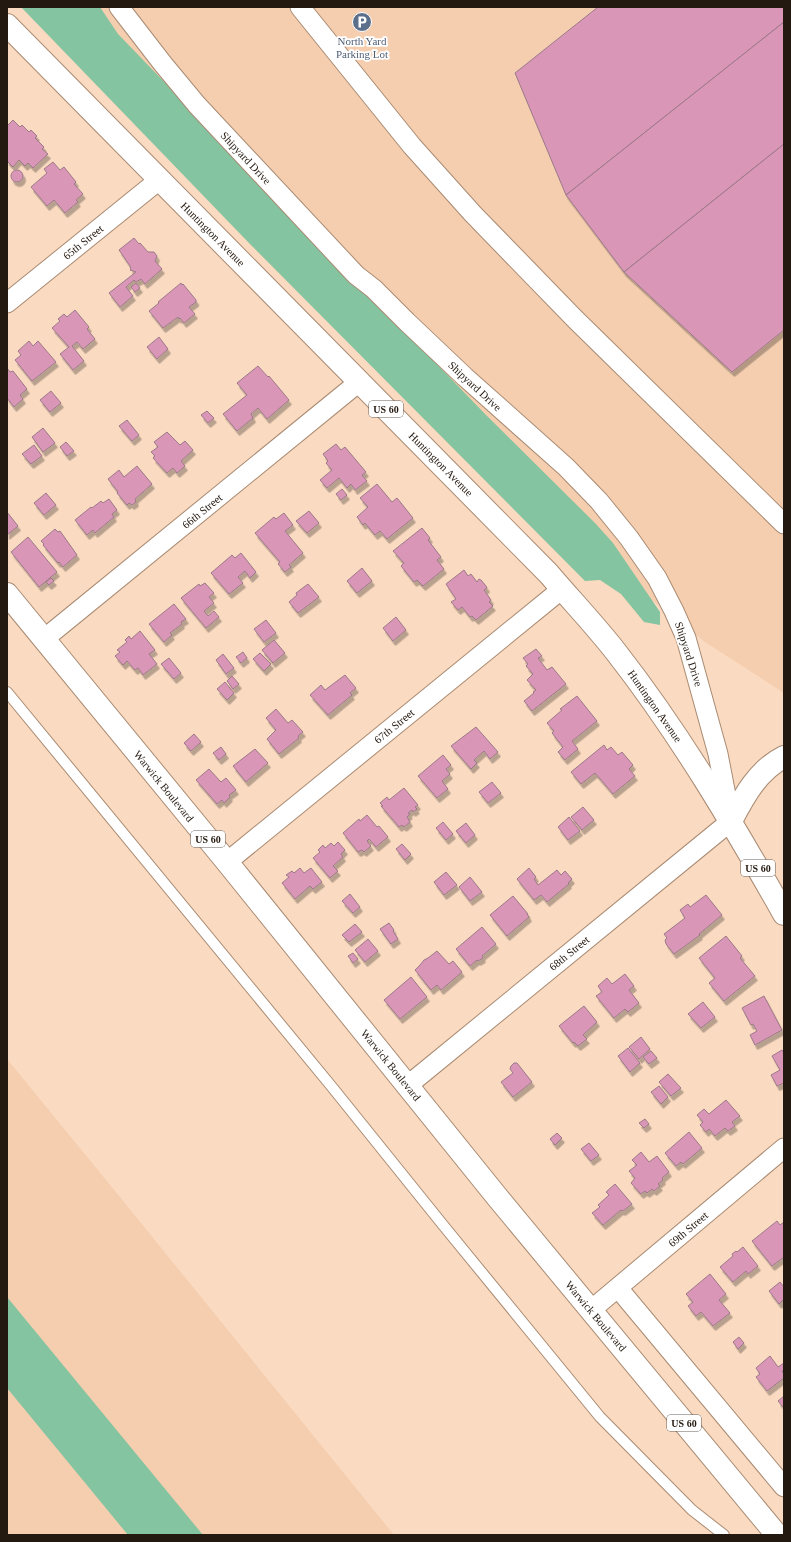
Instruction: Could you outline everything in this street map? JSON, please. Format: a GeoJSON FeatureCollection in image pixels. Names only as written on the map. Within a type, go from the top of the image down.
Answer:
{"type":"FeatureCollection","features":[{"type":"Feature","properties":{"kind":"main road","name":"Huntington Avenue"},"geometry":{"type":"LineString","coordinates":[[7,25],[562,589],[616,651],[675,732],[731,821],[784,914]]}},
{"type":"Feature","properties":{"kind":"main road","name":"Warwick Boulevard"},"geometry":{"type":"LineString","coordinates":[[7,594],[227,862],[407,1086],[777,1535]]}},
{"type":"Feature","properties":{"kind":"main road"},"geometry":{"type":"LineString","coordinates":[[731,821],[742,799],[755,780],[775,762],[784,757]]}},
{"type":"Feature","properties":{"kind":"street","name":"Shipyard Drive"},"geometry":{"type":"LineString","coordinates":[[119,7],[197,105],[356,275],[374,289],[465,377],[566,467],[599,501],[629,538],[657,578],[686,638],[718,754],[731,821]]}},
{"type":"Feature","properties":{"kind":"street"},"geometry":{"type":"LineString","coordinates":[[300,7],[412,146],[473,214],[575,320],[784,524]]}},
{"type":"Feature","properties":{"kind":"street","name":"65th Street"},"geometry":{"type":"LineString","coordinates":[[7,304],[159,180]]}},
{"type":"Feature","properties":{"kind":"street","name":"66th Street"},"geometry":{"type":"LineString","coordinates":[[44,639],[359,382]]}},
{"type":"Feature","properties":{"kind":"street","name":"67th Street"},"geometry":{"type":"LineString","coordinates":[[227,862],[562,589]]}},
{"type":"Feature","properties":{"kind":"street","name":"68th Street"},"geometry":{"type":"LineString","coordinates":[[407,1086],[731,821]]}},
{"type":"Feature","properties":{"kind":"street","name":"69th Street"},"geometry":{"type":"LineString","coordinates":[[591,1310],[784,1148]]}},
{"type":"Feature","properties":{"kind":"street"},"geometry":{"type":"LineString","coordinates":[[618,1288],[784,1487]]}},
{"type":"Feature","properties":{"kind":"lane"},"geometry":{"type":"LineString","coordinates":[[7,692],[328,1081],[443,1225],[600,1417],[692,1510],[724,1535]]}},
{"type":"Feature","properties":{"kind":"shaded area"},"geometry":{"type":"Polygon","coordinates":[[[36,7],[784,7],[784,693],[705,642],[527,502],[36,7]]]}},
{"type":"Feature","properties":{"kind":"shaded area"},"geometry":{"type":"Polygon","coordinates":[[[7,1059],[115,1191],[394,1535],[7,1535],[7,1059]]]}},
{"type":"Feature","properties":{"kind":"green space"},"geometry":{"type":"Polygon","coordinates":[[[21,7],[100,7],[118,34],[486,415],[595,523],[613,543],[660,612],[660,625],[644,622],[621,594],[600,580],[585,581],[249,243],[21,7]]]}},
{"type":"Feature","properties":{"kind":"green space"},"geometry":{"type":"Polygon","coordinates":[[[7,1297],[203,1535],[128,1535],[7,1388],[7,1297]]]}},
{"type":"Feature","properties":{"kind":"building"},"geometry":{"type":"Polygon","coordinates":[[[598,7],[784,7],[784,22],[566,195],[515,73],[598,7]]]}},
{"type":"Feature","properties":{"kind":"building"},"geometry":{"type":"Polygon","coordinates":[[[784,22],[784,144],[624,272],[566,195],[784,22]]]}},
{"type":"Feature","properties":{"kind":"building"},"geometry":{"type":"Polygon","coordinates":[[[13,120],[20,127],[22,125],[29,132],[31,130],[37,136],[35,138],[44,147],[42,149],[48,154],[33,168],[28,163],[25,166],[19,160],[13,167],[7,161],[7,126],[13,120]]]}},
{"type":"Feature","properties":{"kind":"building"},"geometry":{"type":"Polygon","coordinates":[[[784,144],[784,330],[732,372],[624,272],[784,144]]]}},
{"type":"Feature","properties":{"kind":"building"},"geometry":{"type":"Polygon","coordinates":[[[53,162],[60,170],[64,167],[76,182],[74,184],[83,194],[76,200],[78,202],[65,213],[54,200],[47,206],[31,187],[47,173],[44,169],[53,162]]]}},
{"type":"Feature","properties":{"kind":"building"},"geometry":{"type":"Polygon","coordinates":[[[17,170],[21,172],[23,176],[21,180],[17,182],[13,180],[11,176],[13,172],[17,170]]]}},
{"type":"Feature","properties":{"kind":"building"},"geometry":{"type":"Polygon","coordinates":[[[134,238],[148,252],[154,252],[157,256],[155,261],[162,269],[145,284],[141,279],[136,282],[134,280],[126,287],[133,296],[120,307],[109,293],[136,272],[130,270],[130,266],[119,250],[134,238]]]}},
{"type":"Feature","properties":{"kind":"building"},"geometry":{"type":"Polygon","coordinates":[[[136,283],[140,288],[135,292],[131,287],[136,283]]]}},
{"type":"Feature","properties":{"kind":"building"},"geometry":{"type":"Polygon","coordinates":[[[181,283],[196,300],[196,302],[189,307],[195,314],[184,323],[178,317],[163,328],[149,311],[181,283]]]}},
{"type":"Feature","properties":{"kind":"building"},"geometry":{"type":"Polygon","coordinates":[[[75,310],[89,327],[87,329],[95,339],[83,349],[77,342],[72,346],[84,361],[73,370],[60,354],[69,347],[52,328],[60,321],[58,319],[64,314],[67,317],[75,310]]]}},
{"type":"Feature","properties":{"kind":"building"},"geometry":{"type":"Polygon","coordinates":[[[159,337],[168,349],[157,359],[147,347],[159,337]]]}},
{"type":"Feature","properties":{"kind":"building"},"geometry":{"type":"Polygon","coordinates":[[[29,341],[33,346],[38,341],[56,362],[32,381],[15,360],[21,355],[18,351],[29,341]]]}},
{"type":"Feature","properties":{"kind":"building"},"geometry":{"type":"Polygon","coordinates":[[[258,366],[268,377],[269,376],[289,400],[267,419],[258,408],[251,414],[253,418],[237,431],[223,414],[247,395],[237,383],[258,366]]]}},
{"type":"Feature","properties":{"kind":"building"},"geometry":{"type":"Polygon","coordinates":[[[7,368],[10,372],[13,371],[27,389],[20,395],[23,399],[14,407],[7,398],[7,368]]]}},
{"type":"Feature","properties":{"kind":"building"},"geometry":{"type":"Polygon","coordinates":[[[51,391],[61,403],[50,412],[40,400],[51,391]]]}},
{"type":"Feature","properties":{"kind":"building"},"geometry":{"type":"Polygon","coordinates":[[[207,411],[214,418],[208,423],[201,415],[207,411]]]}},
{"type":"Feature","properties":{"kind":"building"},"geometry":{"type":"Polygon","coordinates":[[[127,420],[139,435],[132,441],[119,426],[127,420]]]}},
{"type":"Feature","properties":{"kind":"building"},"geometry":{"type":"Polygon","coordinates":[[[43,428],[55,443],[43,452],[32,437],[43,428]]]}},
{"type":"Feature","properties":{"kind":"building"},"geometry":{"type":"Polygon","coordinates":[[[167,432],[180,445],[185,441],[193,450],[181,461],[185,466],[177,473],[173,468],[167,473],[153,458],[155,456],[151,452],[158,447],[154,442],[167,432]]]}},
{"type":"Feature","properties":{"kind":"building"},"geometry":{"type":"Polygon","coordinates":[[[66,442],[74,451],[67,456],[60,447],[66,442]]]}},
{"type":"Feature","properties":{"kind":"building"},"geometry":{"type":"Polygon","coordinates":[[[336,444],[341,450],[345,447],[366,472],[362,475],[367,481],[355,490],[351,484],[347,488],[339,478],[327,488],[320,480],[332,470],[326,463],[328,461],[323,454],[336,444]]]}},
{"type":"Feature","properties":{"kind":"building"},"geometry":{"type":"Polygon","coordinates":[[[34,445],[42,456],[31,464],[22,454],[34,445]]]}},
{"type":"Feature","properties":{"kind":"building"},"geometry":{"type":"Polygon","coordinates":[[[137,466],[152,484],[135,499],[136,502],[132,505],[129,503],[127,505],[108,479],[119,470],[124,477],[137,466]]]}},
{"type":"Feature","properties":{"kind":"building"},"geometry":{"type":"Polygon","coordinates":[[[377,484],[392,502],[397,498],[413,518],[387,539],[380,531],[375,535],[365,523],[363,525],[357,517],[368,507],[360,498],[377,484]]]}},
{"type":"Feature","properties":{"kind":"building"},"geometry":{"type":"Polygon","coordinates":[[[342,489],[347,495],[341,500],[336,494],[342,489]]]}},
{"type":"Feature","properties":{"kind":"building"},"geometry":{"type":"Polygon","coordinates":[[[46,493],[56,505],[44,515],[34,503],[46,493]]]}},
{"type":"Feature","properties":{"kind":"building"},"geometry":{"type":"Polygon","coordinates":[[[109,499],[117,510],[112,514],[114,517],[95,533],[93,530],[87,535],[75,520],[91,507],[92,508],[101,501],[103,503],[109,499]]]}},
{"type":"Feature","properties":{"kind":"building"},"geometry":{"type":"Polygon","coordinates":[[[309,511],[319,523],[307,533],[296,521],[309,511]]]}},
{"type":"Feature","properties":{"kind":"building"},"geometry":{"type":"Polygon","coordinates":[[[7,512],[18,526],[7,535],[7,512]]]}},
{"type":"Feature","properties":{"kind":"building"},"geometry":{"type":"Polygon","coordinates":[[[284,513],[293,525],[285,531],[303,553],[289,565],[291,567],[285,572],[278,564],[280,562],[255,533],[274,517],[276,519],[284,513]]]}},
{"type":"Feature","properties":{"kind":"building"},"geometry":{"type":"Polygon","coordinates":[[[422,528],[430,538],[428,540],[441,557],[437,560],[444,569],[423,586],[417,580],[414,582],[401,566],[404,563],[393,551],[422,528]]]}},
{"type":"Feature","properties":{"kind":"building"},"geometry":{"type":"Polygon","coordinates":[[[55,529],[58,532],[60,531],[77,555],[63,567],[59,562],[58,563],[41,541],[55,529]]]}},
{"type":"Feature","properties":{"kind":"building"},"geometry":{"type":"Polygon","coordinates":[[[28,537],[57,572],[39,587],[11,552],[28,537]]]}},
{"type":"Feature","properties":{"kind":"building"},"geometry":{"type":"Polygon","coordinates":[[[241,553],[256,572],[250,578],[245,571],[238,577],[243,583],[229,594],[211,573],[232,555],[235,558],[241,553]]]}},
{"type":"Feature","properties":{"kind":"building"},"geometry":{"type":"Polygon","coordinates":[[[362,568],[372,581],[357,593],[347,581],[362,568]]]}},
{"type":"Feature","properties":{"kind":"building"},"geometry":{"type":"Polygon","coordinates":[[[464,570],[468,576],[471,574],[477,582],[479,579],[486,586],[487,588],[484,590],[491,600],[489,602],[493,606],[476,620],[472,616],[470,617],[462,607],[458,610],[451,602],[456,599],[446,584],[464,570]]]}},
{"type":"Feature","properties":{"kind":"building"},"geometry":{"type":"Polygon","coordinates":[[[51,578],[54,581],[49,585],[46,582],[51,578]]]}},
{"type":"Feature","properties":{"kind":"building"},"geometry":{"type":"Polygon","coordinates":[[[205,583],[214,593],[209,597],[214,603],[204,611],[208,616],[214,611],[219,617],[206,628],[181,598],[199,584],[200,586],[205,583]]]}},
{"type":"Feature","properties":{"kind":"building"},"geometry":{"type":"Polygon","coordinates":[[[308,584],[319,597],[298,613],[289,602],[297,595],[296,593],[308,584]]]}},
{"type":"Feature","properties":{"kind":"building"},"geometry":{"type":"Polygon","coordinates":[[[174,604],[186,619],[170,633],[172,635],[164,642],[149,624],[174,604]]]}},
{"type":"Feature","properties":{"kind":"building"},"geometry":{"type":"Polygon","coordinates":[[[396,617],[406,630],[393,641],[383,628],[396,617]]]}},
{"type":"Feature","properties":{"kind":"building"},"geometry":{"type":"Polygon","coordinates":[[[266,620],[276,633],[264,642],[254,629],[266,620]]]}},
{"type":"Feature","properties":{"kind":"building"},"geometry":{"type":"Polygon","coordinates":[[[140,631],[155,650],[149,654],[157,664],[143,675],[138,668],[135,670],[127,661],[123,665],[115,656],[120,652],[117,650],[127,642],[125,640],[129,636],[131,639],[140,631]]]}},
{"type":"Feature","properties":{"kind":"building"},"geometry":{"type":"Polygon","coordinates":[[[274,640],[285,653],[273,663],[262,650],[274,640]]]}},
{"type":"Feature","properties":{"kind":"building"},"geometry":{"type":"Polygon","coordinates":[[[536,649],[542,656],[538,658],[547,670],[552,667],[566,684],[532,711],[524,701],[536,690],[527,680],[533,674],[526,666],[528,664],[523,658],[536,649]]]}},
{"type":"Feature","properties":{"kind":"building"},"geometry":{"type":"Polygon","coordinates":[[[243,652],[247,658],[241,663],[236,657],[243,652]]]}},
{"type":"Feature","properties":{"kind":"building"},"geometry":{"type":"Polygon","coordinates":[[[260,653],[271,664],[264,671],[253,659],[260,653]]]}},
{"type":"Feature","properties":{"kind":"building"},"geometry":{"type":"Polygon","coordinates":[[[223,654],[234,668],[226,674],[216,660],[223,654]]]}},
{"type":"Feature","properties":{"kind":"building"},"geometry":{"type":"Polygon","coordinates":[[[169,658],[181,673],[174,679],[161,664],[169,658]]]}},
{"type":"Feature","properties":{"kind":"building"},"geometry":{"type":"Polygon","coordinates":[[[345,675],[356,688],[350,693],[352,695],[328,715],[310,695],[321,685],[325,690],[345,675]]]}},
{"type":"Feature","properties":{"kind":"building"},"geometry":{"type":"Polygon","coordinates":[[[232,676],[239,684],[233,689],[227,681],[232,676]]]}},
{"type":"Feature","properties":{"kind":"building"},"geometry":{"type":"Polygon","coordinates":[[[225,682],[234,693],[227,700],[217,689],[225,682]]]}},
{"type":"Feature","properties":{"kind":"building"},"geometry":{"type":"Polygon","coordinates":[[[577,696],[597,721],[572,741],[578,749],[565,760],[558,752],[563,747],[552,733],[554,731],[547,723],[562,710],[560,709],[577,696]]]}},
{"type":"Feature","properties":{"kind":"building"},"geometry":{"type":"Polygon","coordinates":[[[276,709],[288,723],[292,720],[303,732],[298,736],[299,738],[279,754],[267,739],[276,730],[266,718],[276,709]]]}},
{"type":"Feature","properties":{"kind":"building"},"geometry":{"type":"Polygon","coordinates":[[[476,727],[498,752],[490,759],[484,751],[474,760],[477,763],[471,769],[451,746],[476,727]]]}},
{"type":"Feature","properties":{"kind":"building"},"geometry":{"type":"Polygon","coordinates":[[[194,734],[201,742],[191,751],[184,743],[194,734]]]}},
{"type":"Feature","properties":{"kind":"building"},"geometry":{"type":"Polygon","coordinates":[[[604,745],[607,750],[611,747],[618,755],[622,752],[633,765],[629,769],[635,776],[613,794],[595,773],[581,784],[571,772],[604,745]]]}},
{"type":"Feature","properties":{"kind":"building"},"geometry":{"type":"Polygon","coordinates":[[[221,747],[226,754],[219,760],[213,753],[221,747]]]}},
{"type":"Feature","properties":{"kind":"building"},"geometry":{"type":"Polygon","coordinates":[[[255,749],[268,763],[246,782],[233,766],[255,749]]]}},
{"type":"Feature","properties":{"kind":"building"},"geometry":{"type":"Polygon","coordinates":[[[443,755],[451,765],[446,769],[450,774],[442,781],[448,789],[437,798],[418,776],[443,755]]]}},
{"type":"Feature","properties":{"kind":"building"},"geometry":{"type":"Polygon","coordinates":[[[209,769],[221,782],[226,778],[236,790],[229,795],[230,797],[224,803],[222,800],[217,804],[196,780],[209,769]]]}},
{"type":"Feature","properties":{"kind":"building"},"geometry":{"type":"Polygon","coordinates":[[[492,782],[501,793],[488,803],[479,792],[492,782]]]}},
{"type":"Feature","properties":{"kind":"building"},"geometry":{"type":"Polygon","coordinates":[[[404,788],[418,805],[415,807],[417,809],[408,813],[410,814],[407,817],[410,822],[404,827],[402,825],[399,827],[380,803],[387,797],[389,800],[404,788]]]}},
{"type":"Feature","properties":{"kind":"building"},"geometry":{"type":"Polygon","coordinates":[[[583,807],[594,820],[582,830],[571,817],[583,807]]]}},
{"type":"Feature","properties":{"kind":"building"},"geometry":{"type":"Polygon","coordinates":[[[367,815],[388,837],[376,847],[369,839],[367,841],[371,846],[364,852],[362,850],[358,852],[343,833],[359,819],[360,821],[367,815]]]}},
{"type":"Feature","properties":{"kind":"building"},"geometry":{"type":"Polygon","coordinates":[[[569,817],[580,831],[568,840],[558,827],[569,817]]]}},
{"type":"Feature","properties":{"kind":"building"},"geometry":{"type":"Polygon","coordinates":[[[443,822],[453,834],[446,840],[436,828],[443,822]]]}},
{"type":"Feature","properties":{"kind":"building"},"geometry":{"type":"Polygon","coordinates":[[[466,823],[475,835],[466,843],[456,831],[466,823]]]}},
{"type":"Feature","properties":{"kind":"building"},"geometry":{"type":"Polygon","coordinates":[[[338,842],[345,850],[341,854],[343,857],[333,866],[338,871],[330,878],[313,858],[320,852],[318,850],[323,845],[325,848],[331,843],[334,846],[338,842]]]}},
{"type":"Feature","properties":{"kind":"building"},"geometry":{"type":"Polygon","coordinates":[[[402,844],[411,854],[405,860],[396,849],[402,844]]]}},
{"type":"Feature","properties":{"kind":"building"},"geometry":{"type":"Polygon","coordinates":[[[300,868],[304,873],[311,868],[322,882],[313,889],[310,886],[295,899],[282,883],[289,877],[286,875],[292,871],[294,873],[300,868]]]}},
{"type":"Feature","properties":{"kind":"building"},"geometry":{"type":"Polygon","coordinates":[[[529,868],[536,877],[534,879],[538,885],[557,870],[561,875],[565,871],[572,879],[568,883],[569,884],[547,902],[541,895],[534,900],[517,879],[529,868]]]}},
{"type":"Feature","properties":{"kind":"building"},"geometry":{"type":"Polygon","coordinates":[[[446,872],[457,885],[444,895],[434,882],[446,872]]]}},
{"type":"Feature","properties":{"kind":"building"},"geometry":{"type":"Polygon","coordinates":[[[470,877],[482,892],[470,901],[459,887],[470,877]]]}},
{"type":"Feature","properties":{"kind":"building"},"geometry":{"type":"Polygon","coordinates":[[[350,894],[360,907],[353,913],[342,901],[350,894]]]}},
{"type":"Feature","properties":{"kind":"building"},"geometry":{"type":"Polygon","coordinates":[[[706,895],[722,915],[699,934],[700,935],[674,954],[666,944],[665,940],[667,938],[664,934],[685,918],[680,910],[688,904],[690,907],[706,895]]]}},
{"type":"Feature","properties":{"kind":"building"},"geometry":{"type":"Polygon","coordinates":[[[513,896],[529,917],[507,936],[490,915],[513,896]]]}},
{"type":"Feature","properties":{"kind":"building"},"geometry":{"type":"Polygon","coordinates":[[[389,923],[398,939],[391,944],[380,929],[389,923]]]}},
{"type":"Feature","properties":{"kind":"building"},"geometry":{"type":"Polygon","coordinates":[[[355,924],[362,932],[349,942],[342,935],[355,924]]]}},
{"type":"Feature","properties":{"kind":"building"},"geometry":{"type":"Polygon","coordinates":[[[482,927],[496,944],[482,956],[483,958],[478,961],[477,960],[470,966],[456,949],[482,927]]]}},
{"type":"Feature","properties":{"kind":"building"},"geometry":{"type":"Polygon","coordinates":[[[726,936],[742,956],[740,958],[755,976],[724,1001],[709,983],[715,978],[699,958],[726,936]]]}},
{"type":"Feature","properties":{"kind":"building"},"geometry":{"type":"Polygon","coordinates":[[[368,939],[378,951],[365,962],[355,950],[368,939]]]}},
{"type":"Feature","properties":{"kind":"building"},"geometry":{"type":"Polygon","coordinates":[[[437,951],[449,964],[453,961],[462,972],[441,990],[437,985],[431,990],[415,970],[424,960],[437,951]]]}},
{"type":"Feature","properties":{"kind":"building"},"geometry":{"type":"Polygon","coordinates":[[[353,953],[358,959],[353,963],[348,956],[353,953]]]}},
{"type":"Feature","properties":{"kind":"building"},"geometry":{"type":"Polygon","coordinates":[[[625,974],[634,986],[629,990],[639,1003],[628,1012],[625,1009],[614,1018],[596,996],[602,992],[598,986],[607,978],[612,984],[625,974]]]}},
{"type":"Feature","properties":{"kind":"building"},"geometry":{"type":"Polygon","coordinates":[[[411,977],[427,997],[400,1019],[384,1000],[411,977]]]}},
{"type":"Feature","properties":{"kind":"building"},"geometry":{"type":"Polygon","coordinates":[[[764,996],[782,1030],[755,1045],[750,1035],[757,1031],[753,1024],[751,1025],[742,1008],[764,996]]]}},
{"type":"Feature","properties":{"kind":"building"},"geometry":{"type":"Polygon","coordinates":[[[703,1002],[715,1017],[701,1028],[688,1014],[703,1002]]]}},
{"type":"Feature","properties":{"kind":"building"},"geometry":{"type":"Polygon","coordinates":[[[584,1006],[597,1022],[583,1035],[587,1039],[578,1046],[574,1042],[573,1043],[559,1026],[584,1006]]]}},
{"type":"Feature","properties":{"kind":"building"},"geometry":{"type":"Polygon","coordinates":[[[641,1037],[650,1049],[639,1059],[629,1047],[641,1037]]]}},
{"type":"Feature","properties":{"kind":"building"},"geometry":{"type":"Polygon","coordinates":[[[628,1048],[640,1063],[630,1072],[618,1056],[628,1048]]]}},
{"type":"Feature","properties":{"kind":"building"},"geometry":{"type":"Polygon","coordinates":[[[782,1050],[784,1053],[784,1083],[777,1086],[771,1075],[780,1070],[772,1056],[782,1050]]]}},
{"type":"Feature","properties":{"kind":"building"},"geometry":{"type":"Polygon","coordinates":[[[651,1051],[657,1058],[649,1064],[643,1057],[651,1051]]]}},
{"type":"Feature","properties":{"kind":"building"},"geometry":{"type":"Polygon","coordinates":[[[514,1063],[517,1063],[532,1082],[513,1097],[501,1082],[513,1073],[510,1069],[514,1063]]]}},
{"type":"Feature","properties":{"kind":"building"},"geometry":{"type":"Polygon","coordinates":[[[668,1074],[681,1088],[671,1096],[659,1082],[668,1074]]]}},
{"type":"Feature","properties":{"kind":"building"},"geometry":{"type":"Polygon","coordinates":[[[659,1086],[668,1097],[661,1104],[651,1092],[659,1086]]]}},
{"type":"Feature","properties":{"kind":"building"},"geometry":{"type":"Polygon","coordinates":[[[726,1100],[740,1116],[732,1122],[735,1126],[728,1131],[725,1128],[715,1136],[709,1129],[706,1132],[700,1125],[703,1122],[697,1115],[704,1109],[709,1114],[726,1100]]]}},
{"type":"Feature","properties":{"kind":"building"},"geometry":{"type":"Polygon","coordinates":[[[645,1119],[649,1124],[644,1128],[639,1123],[645,1119]]]}},
{"type":"Feature","properties":{"kind":"building"},"geometry":{"type":"Polygon","coordinates":[[[689,1132],[702,1148],[683,1164],[681,1162],[676,1166],[665,1153],[689,1132]]]}},
{"type":"Feature","properties":{"kind":"building"},"geometry":{"type":"Polygon","coordinates":[[[557,1133],[562,1138],[555,1145],[550,1139],[557,1133]]]}},
{"type":"Feature","properties":{"kind":"building"},"geometry":{"type":"Polygon","coordinates":[[[589,1143],[599,1155],[591,1161],[581,1149],[589,1143]]]}},
{"type":"Feature","properties":{"kind":"building"},"geometry":{"type":"Polygon","coordinates":[[[641,1152],[649,1162],[657,1156],[669,1172],[662,1178],[663,1180],[658,1184],[660,1186],[654,1191],[652,1189],[647,1193],[645,1191],[641,1194],[631,1183],[635,1178],[629,1171],[637,1165],[632,1160],[641,1152]]]}},
{"type":"Feature","properties":{"kind":"building"},"geometry":{"type":"Polygon","coordinates":[[[615,1184],[632,1204],[623,1211],[621,1210],[603,1225],[592,1213],[600,1207],[598,1205],[609,1195],[606,1192],[615,1184]]]}},
{"type":"Feature","properties":{"kind":"building"},"geometry":{"type":"Polygon","coordinates":[[[777,1221],[780,1225],[784,1222],[784,1257],[772,1266],[752,1241],[777,1221]]]}},
{"type":"Feature","properties":{"kind":"building"},"geometry":{"type":"Polygon","coordinates":[[[743,1247],[758,1266],[748,1274],[746,1271],[733,1282],[720,1267],[733,1256],[732,1254],[743,1247]]]}},
{"type":"Feature","properties":{"kind":"building"},"geometry":{"type":"Polygon","coordinates":[[[710,1274],[726,1294],[719,1300],[730,1313],[713,1326],[701,1312],[696,1316],[688,1306],[693,1302],[686,1294],[710,1274]]]}},
{"type":"Feature","properties":{"kind":"building"},"geometry":{"type":"Polygon","coordinates":[[[780,1282],[784,1287],[784,1299],[779,1304],[769,1291],[780,1282]]]}},
{"type":"Feature","properties":{"kind":"building"},"geometry":{"type":"Polygon","coordinates":[[[739,1337],[744,1343],[738,1349],[733,1342],[739,1337]]]}},
{"type":"Feature","properties":{"kind":"building"},"geometry":{"type":"Polygon","coordinates":[[[770,1356],[778,1367],[784,1363],[784,1370],[782,1371],[784,1378],[767,1391],[756,1377],[760,1374],[756,1368],[770,1356]]]}},
{"type":"Feature","properties":{"kind":"building"},"geometry":{"type":"Polygon","coordinates":[[[784,1396],[784,1408],[778,1401],[784,1396]]]}},
{"type":"Feature","properties":{"kind":"place","name":"North Yard Parking Lot"},"geometry":{"type":"Point","coordinates":[362,22]}}]}
